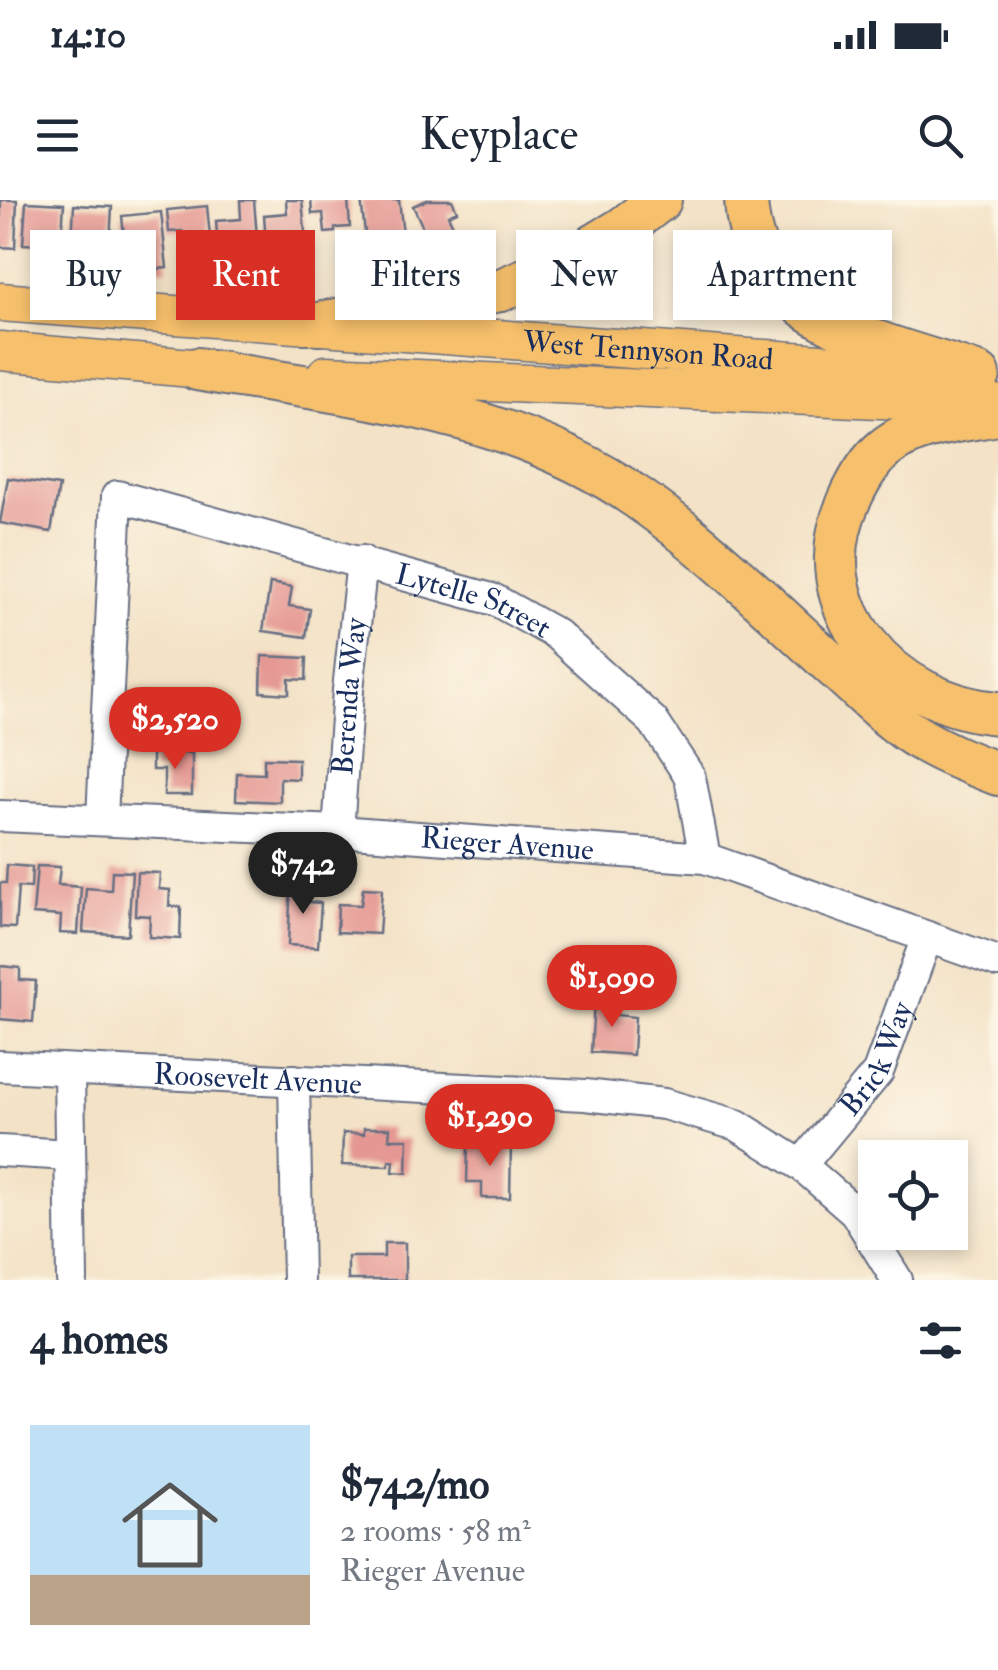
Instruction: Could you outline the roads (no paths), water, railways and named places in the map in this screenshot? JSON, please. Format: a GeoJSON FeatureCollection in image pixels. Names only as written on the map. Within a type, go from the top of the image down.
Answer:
{"type":"FeatureCollection","features":[{"type":"Feature","properties":{"kind":"highway"},"geometry":{"type":"LineString","coordinates":[[319,324],[501,290],[572,259],[660,200]]}},
{"type":"Feature","properties":{"kind":"highway"},"geometry":{"type":"LineString","coordinates":[[746,200],[753,242],[769,275],[802,308],[839,327],[992,385]]}},
{"type":"Feature","properties":{"kind":"highway"},"geometry":{"type":"LineString","coordinates":[[197,369],[440,411],[509,431],[568,456],[636,496],[680,528],[919,739],[998,774]]}},
{"type":"Feature","properties":{"kind":"highway"},"geometry":{"type":"LineString","coordinates":[[998,414],[927,428],[882,451],[854,490],[838,529],[835,548],[841,596],[848,616],[877,658],[938,701],[998,713]]}},
{"type":"Feature","properties":{"kind":"main road","name":"West Tennyson Road"},"geometry":{"type":"LineString","coordinates":[[0,302],[319,324],[992,385]]}},
{"type":"Feature","properties":{"kind":"main road","name":"West Tennyson Road"},"geometry":{"type":"LineString","coordinates":[[0,350],[197,369],[992,385]]}},
{"type":"Feature","properties":{"kind":"street","name":"Lytelle Street"},"geometry":{"type":"LineString","coordinates":[[102,819],[117,496],[494,600],[556,634],[653,721],[690,777],[705,858]]}},
{"type":"Feature","properties":{"kind":"street","name":"Berenda Way"},"geometry":{"type":"LineString","coordinates":[[338,831],[362,561]]}},
{"type":"Feature","properties":{"kind":"street","name":"Rieger Avenue"},"geometry":{"type":"LineString","coordinates":[[0,816],[338,831],[705,858],[998,962]]}},
{"type":"Feature","properties":{"kind":"street","name":"Brick Way"},"geometry":{"type":"LineString","coordinates":[[802,1165],[878,1072],[927,937]]}},
{"type":"Feature","properties":{"kind":"street","name":"Roosevelt Avenue"},"geometry":{"type":"LineString","coordinates":[[0,1066],[585,1095],[664,1104],[736,1125],[802,1165],[855,1212],[897,1280]]}},
{"type":"Feature","properties":{"kind":"street"},"geometry":{"type":"LineString","coordinates":[[69,1070],[72,1280]]}},
{"type":"Feature","properties":{"kind":"street"},"geometry":{"type":"LineString","coordinates":[[294,1080],[298,1280]]}},
{"type":"Feature","properties":{"kind":"street"},"geometry":{"type":"LineString","coordinates":[[0,1151],[70,1155]]}}]}
